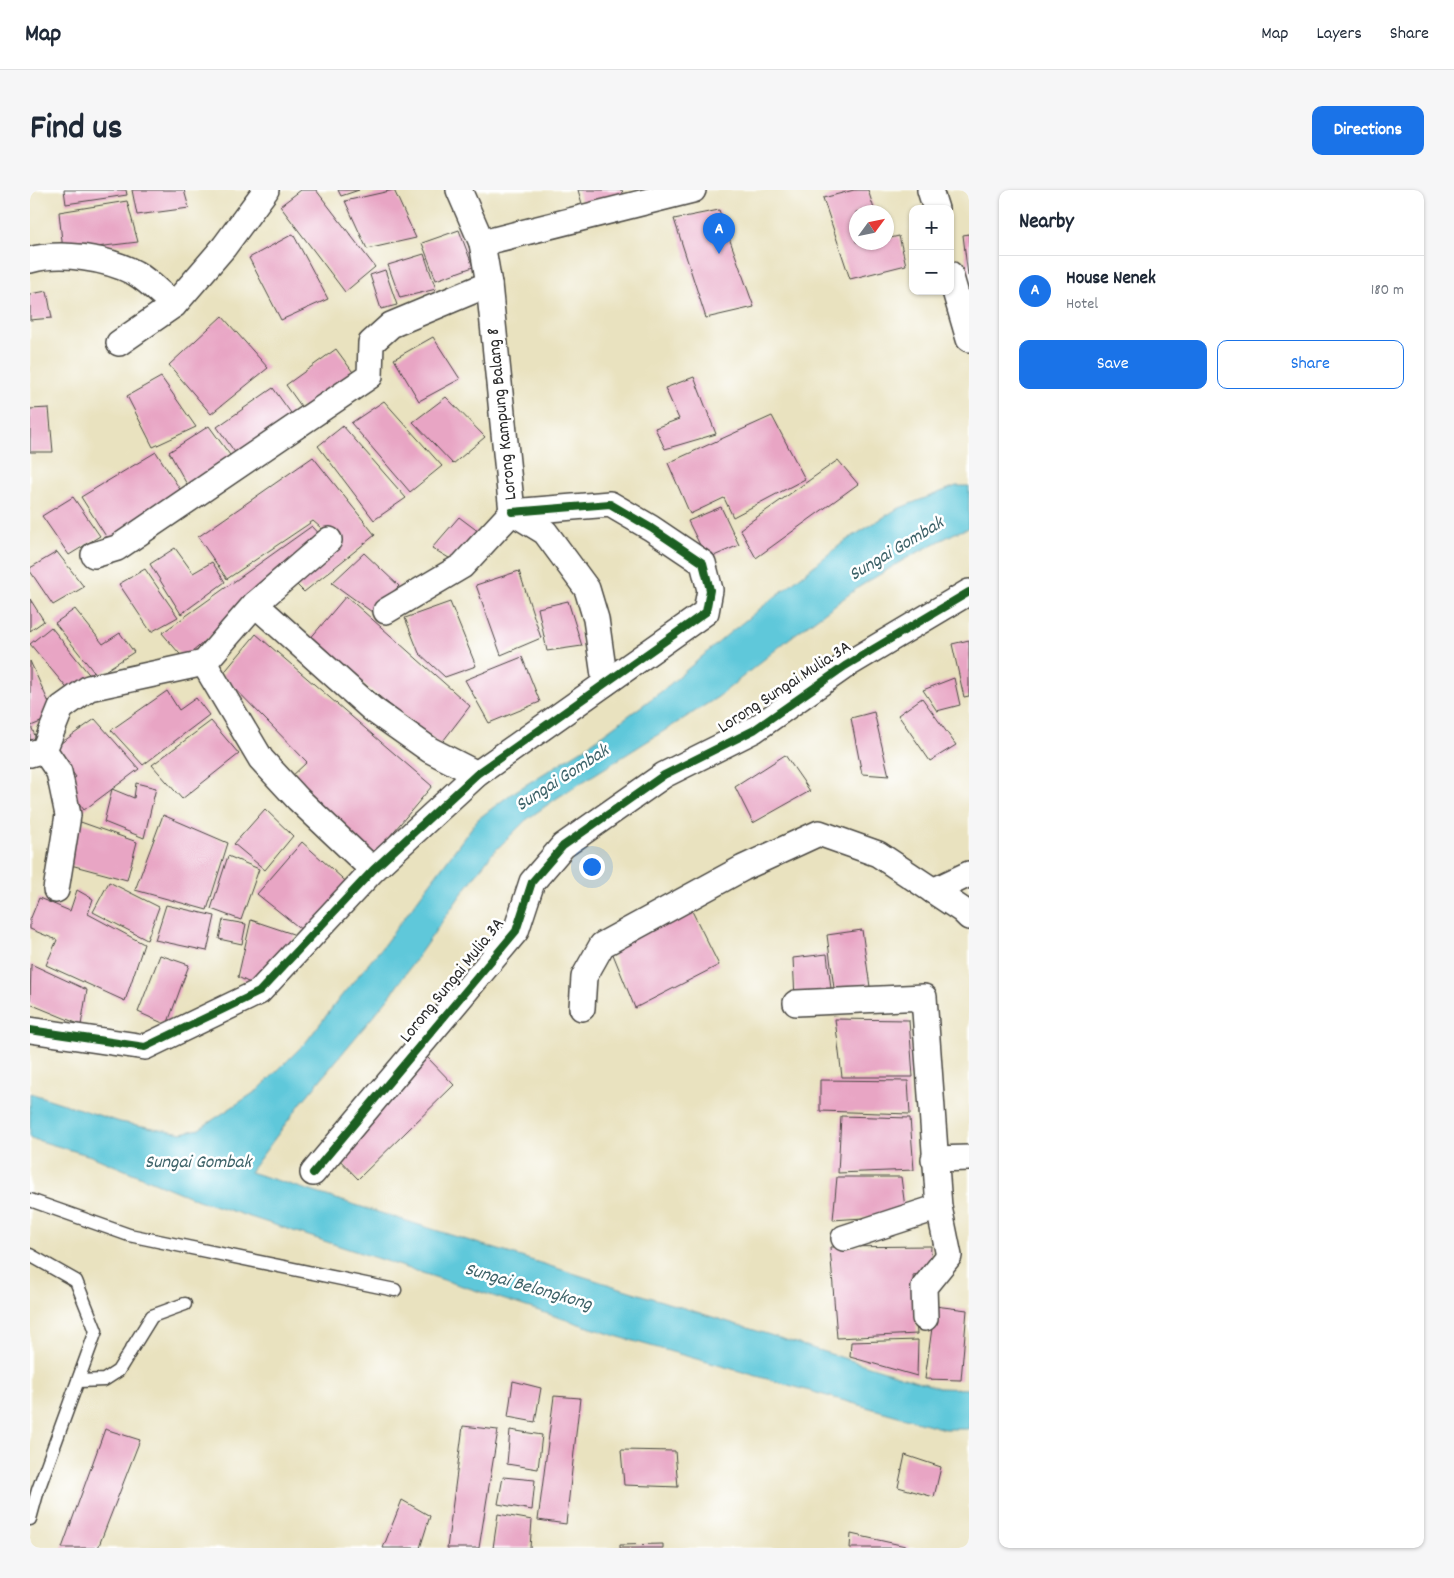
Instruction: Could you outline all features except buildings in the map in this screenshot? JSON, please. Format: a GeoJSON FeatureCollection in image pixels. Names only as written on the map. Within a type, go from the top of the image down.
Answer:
{"type":"FeatureCollection","features":[{"type":"Feature","properties":{"kind":"street"},"geometry":{"type":"LineString","coordinates":[[119,343],[174,305],[224,247],[266,190]]}},
{"type":"Feature","properties":{"kind":"street","name":"Lorong Kampung Balang 8"},"geometry":{"type":"LineString","coordinates":[[386,611],[462,566],[512,512],[490,284],[482,243],[459,190]]}},
{"type":"Feature","properties":{"kind":"street"},"geometry":{"type":"LineString","coordinates":[[482,243],[693,190]]}},
{"type":"Feature","properties":{"kind":"street"},"geometry":{"type":"LineString","coordinates":[[930,190],[935,205]]}},
{"type":"Feature","properties":{"kind":"street"},"geometry":{"type":"LineString","coordinates":[[30,260],[39,257],[72,256],[100,261],[135,273],[174,305]]}},
{"type":"Feature","properties":{"kind":"street"},"geometry":{"type":"LineString","coordinates":[[94,555],[117,548],[370,376],[371,342],[391,325],[490,284]]}},
{"type":"Feature","properties":{"kind":"street"},"geometry":{"type":"LineString","coordinates":[[954,288],[969,339]]}},
{"type":"Feature","properties":{"kind":"street"},"geometry":{"type":"LineString","coordinates":[[30,1030],[145,1047],[259,992],[373,870],[477,774],[706,612],[710,590],[703,563],[651,528],[610,504],[512,512]]}},
{"type":"Feature","properties":{"kind":"street"},"geometry":{"type":"LineString","coordinates":[[512,512],[545,532],[587,588],[596,620],[605,683]]}},
{"type":"Feature","properties":{"kind":"street"},"geometry":{"type":"LineString","coordinates":[[56,890],[68,814],[59,772],[37,752],[61,708],[89,688],[204,663],[256,604],[329,540]]}},
{"type":"Feature","properties":{"kind":"street","name":"Lorong Sungai Mulia 3A"},"geometry":{"type":"LineString","coordinates":[[313,1173],[516,931],[532,882],[563,846],[664,775],[754,730],[845,666],[969,592]]}},
{"type":"Feature","properties":{"kind":"street"},"geometry":{"type":"LineString","coordinates":[[256,604],[372,708],[430,750],[477,774]]}},
{"type":"Feature","properties":{"kind":"street"},"geometry":{"type":"LineString","coordinates":[[204,663],[261,759],[298,799],[373,870]]}},
{"type":"Feature","properties":{"kind":"street"},"geometry":{"type":"LineString","coordinates":[[582,1008],[584,977],[602,945],[743,868],[819,833],[878,854],[962,910],[969,918]]}},
{"type":"Feature","properties":{"kind":"street"},"geometry":{"type":"LineString","coordinates":[[933,891],[969,874]]}},
{"type":"Feature","properties":{"kind":"street"},"geometry":{"type":"LineString","coordinates":[[796,1003],[924,997],[934,1159],[939,1207],[949,1256],[924,1287],[925,1318]]}},
{"type":"Feature","properties":{"kind":"street"},"geometry":{"type":"LineString","coordinates":[[934,1159],[969,1158]]}},
{"type":"Feature","properties":{"kind":"street"},"geometry":{"type":"LineString","coordinates":[[844,1238],[939,1207]]}},
{"type":"Feature","properties":{"kind":"lane"},"geometry":{"type":"LineString","coordinates":[[30,1200],[129,1235],[395,1290]]}},
{"type":"Feature","properties":{"kind":"lane"},"geometry":{"type":"LineString","coordinates":[[30,1255],[76,1281],[96,1331],[38,1490],[30,1519]]}},
{"type":"Feature","properties":{"kind":"lane"},"geometry":{"type":"LineString","coordinates":[[79,1381],[104,1380],[118,1371],[152,1316],[185,1304]]}},
{"type":"Feature","properties":{"kind":"water"},"geometry":{"type":"Polygon","coordinates":[[[956,486],[969,486],[969,528],[955,533],[905,559],[859,587],[790,638],[718,697],[557,798],[526,820],[491,855],[390,996],[301,1103],[250,1172],[939,1388],[969,1389],[969,1429],[944,1429],[619,1337],[198,1200],[91,1156],[30,1138],[30,1093],[120,1122],[182,1133],[199,1129],[258,1090],[306,1042],[380,950],[478,819],[511,794],[583,749],[662,691],[727,635],[845,541],[897,509],[956,486]]]}},
{"type":"Feature","properties":{"kind":"cycle path"},"geometry":{"type":"LineString","coordinates":[[30,1030],[145,1047],[259,992],[373,870],[477,774],[706,612],[710,590],[703,563],[651,528],[610,504],[512,512]]}},
{"type":"Feature","properties":{"kind":"cycle path"},"geometry":{"type":"LineString","coordinates":[[313,1173],[516,931],[532,882],[563,846],[664,775],[754,730],[845,666],[969,592]]}},
{"type":"Feature","properties":{"kind":"place","name":"House Nenek"},"geometry":{"type":"Point","coordinates":[719,254]}},
{"type":"Feature","properties":{"kind":"water label","name":"Sungai Gombak"},"geometry":{"type":"Point","coordinates":[897,550]}},
{"type":"Feature","properties":{"kind":"water label","name":"Sungai Gombak"},"geometry":{"type":"Point","coordinates":[563,779]}},
{"type":"Feature","properties":{"kind":"water label","name":"Sungai Gombak"},"geometry":{"type":"Point","coordinates":[198,1163]}},
{"type":"Feature","properties":{"kind":"water label","name":"Sungai Belongkong"},"geometry":{"type":"Point","coordinates":[528,1288]}}]}
